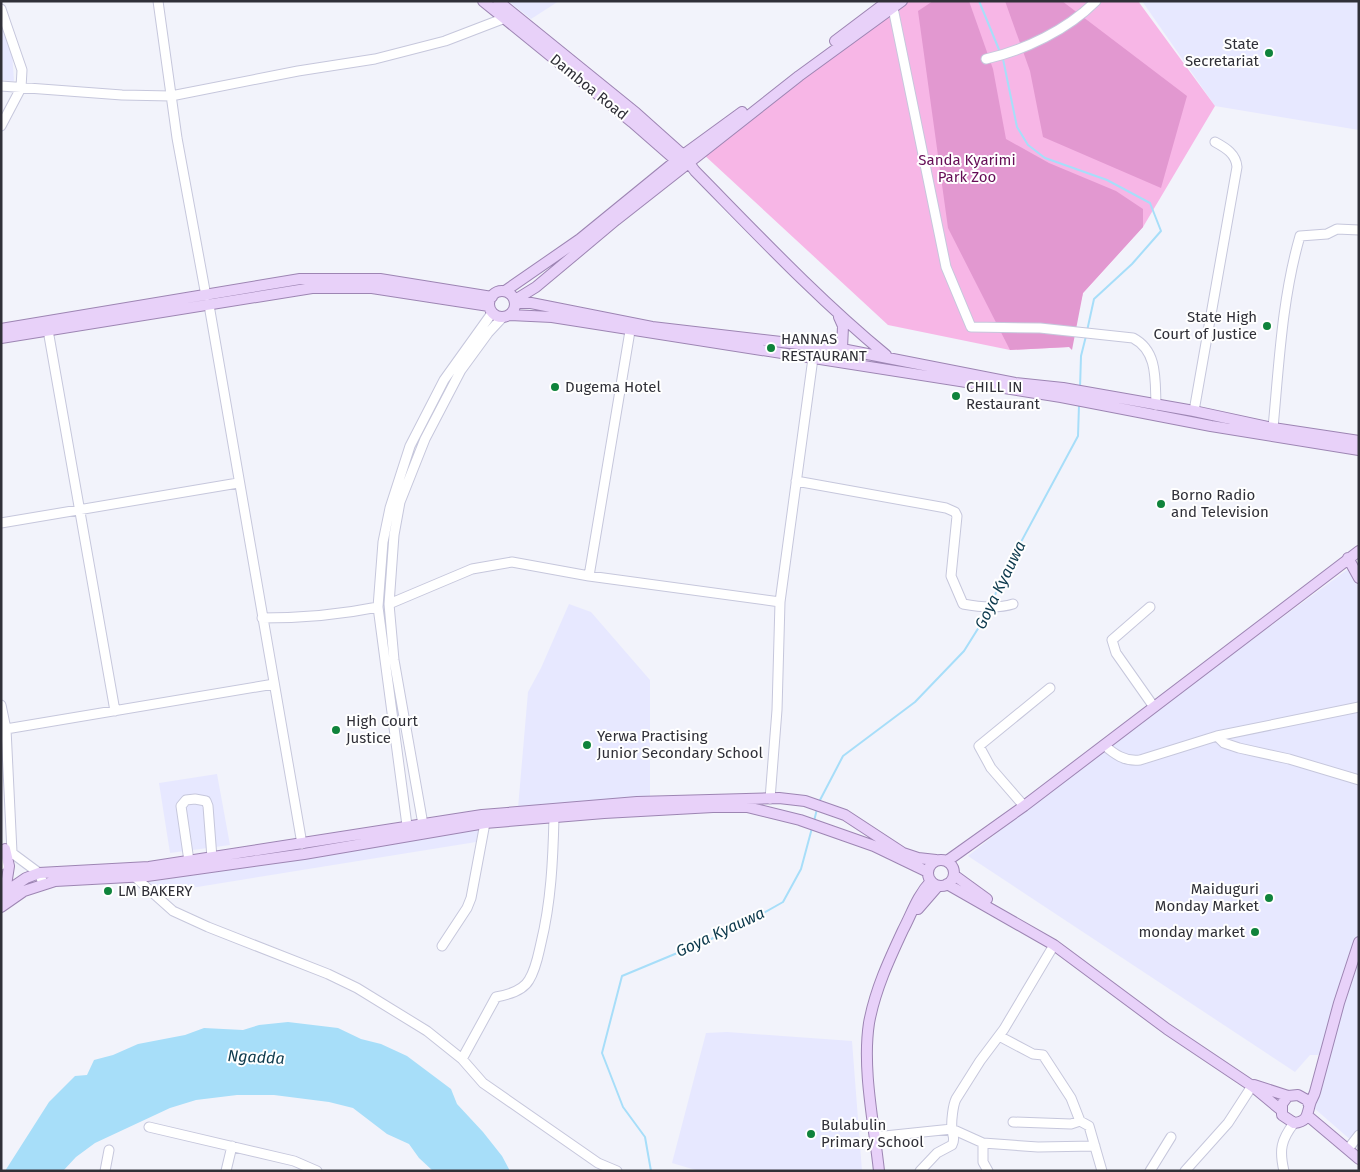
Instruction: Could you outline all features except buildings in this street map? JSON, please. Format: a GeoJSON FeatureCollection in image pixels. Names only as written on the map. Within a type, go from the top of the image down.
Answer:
{"type":"FeatureCollection","features":[{"type":"Feature","properties":{"kind":"main road","name":"Damboa Road"},"geometry":{"type":"LineString","coordinates":[[483,1],[508,15],[636,113],[839,316],[888,356]]}},
{"type":"Feature","properties":{"kind":"main road","name":"Damboa Road"},"geometry":{"type":"LineString","coordinates":[[498,1],[508,15]]}},
{"type":"Feature","properties":{"kind":"main road"},"geometry":{"type":"LineString","coordinates":[[506,316],[515,302],[536,287],[686,164],[891,5],[902,1]]}},
{"type":"Feature","properties":{"kind":"main road"},"geometry":{"type":"LineString","coordinates":[[491,305],[496,293],[505,292],[686,164]]}},
{"type":"Feature","properties":{"kind":"main road"},"geometry":{"type":"LineString","coordinates":[[1,338],[207,300],[300,279],[380,279],[491,305],[506,316],[552,317],[630,331],[813,358],[1062,392]]}},
{"type":"Feature","properties":{"kind":"main road"},"geometry":{"type":"LineString","coordinates":[[536,287],[535,301],[541,306]]}},
{"type":"Feature","properties":{"kind":"main road"},"geometry":{"type":"LineString","coordinates":[[505,292],[515,302],[652,327],[888,356],[1126,404],[1212,426],[1359,450]]}},
{"type":"Feature","properties":{"kind":"main road"},"geometry":{"type":"LineString","coordinates":[[1,329],[207,300]]}},
{"type":"Feature","properties":{"kind":"main road"},"geometry":{"type":"LineString","coordinates":[[839,316],[843,326],[842,349]]}},
{"type":"Feature","properties":{"kind":"main road"},"geometry":{"type":"LineString","coordinates":[[1126,404],[1156,405],[1194,411],[1273,428],[1359,441]]}},
{"type":"Feature","properties":{"kind":"main road"},"geometry":{"type":"LineString","coordinates":[[879,1171],[868,1068],[869,1024],[886,964],[914,905],[947,866],[984,836],[1359,551]]}},
{"type":"Feature","properties":{"kind":"main road"},"geometry":{"type":"LineString","coordinates":[[1348,558],[1359,578]]}},
{"type":"Feature","properties":{"kind":"main road"},"geometry":{"type":"LineString","coordinates":[[1,907],[24,891],[43,883],[134,877],[304,854],[482,815],[621,803],[770,798],[804,801],[845,815],[904,852],[947,866],[1005,915]]}},
{"type":"Feature","properties":{"kind":"main road"},"geometry":{"type":"LineString","coordinates":[[424,828],[554,817],[747,807],[800,820],[836,832],[874,846],[936,881],[1005,915],[1054,945],[1167,1029],[1251,1085],[1281,1110],[1285,1119],[1294,1123],[1302,1122],[1308,1116],[1309,1104],[1315,1092],[1355,965],[1359,942]]}},
{"type":"Feature","properties":{"kind":"main road"},"geometry":{"type":"LineString","coordinates":[[3,894],[26,878],[39,873],[150,867],[302,844],[408,832]]}},
{"type":"Feature","properties":{"kind":"main road"},"geometry":{"type":"LineString","coordinates":[[3,894],[8,874],[6,854]]}},
{"type":"Feature","properties":{"kind":"main road"},"geometry":{"type":"LineString","coordinates":[[936,881],[930,865],[947,866]]}},
{"type":"Feature","properties":{"kind":"main road"},"geometry":{"type":"LineString","coordinates":[[1251,1085],[1288,1096],[1303,1096],[1309,1104]]}},
{"type":"Feature","properties":{"kind":"main road"},"geometry":{"type":"LineString","coordinates":[[1281,1110],[1282,1104],[1288,1096]]}},
{"type":"Feature","properties":{"kind":"main road"},"geometry":{"type":"LineString","coordinates":[[1308,1116],[1348,1148],[1359,1160]]}},
{"type":"Feature","properties":{"kind":"street"},"geometry":{"type":"LineString","coordinates":[[158,1],[196,251],[207,300],[302,844]]}},
{"type":"Feature","properties":{"kind":"street"},"geometry":{"type":"LineString","coordinates":[[988,59],[1016,50],[1066,25],[1096,1]]}},
{"type":"Feature","properties":{"kind":"street"},"geometry":{"type":"LineString","coordinates":[[891,5],[946,267],[971,327],[1040,328],[1133,338],[1143,343],[1150,354],[1155,370],[1156,405]]}},
{"type":"Feature","properties":{"kind":"street"},"geometry":{"type":"LineString","coordinates":[[1,8],[18,53],[22,70],[21,88],[1,126]]}},
{"type":"Feature","properties":{"kind":"street"},"geometry":{"type":"LineString","coordinates":[[1,86],[122,95],[171,96],[298,71],[375,59],[445,41],[508,15]]}},
{"type":"Feature","properties":{"kind":"street"},"geometry":{"type":"LineString","coordinates":[[1194,411],[1237,167],[1236,159],[1225,147],[1215,142]]}},
{"type":"Feature","properties":{"kind":"street"},"geometry":{"type":"LineString","coordinates":[[1273,428],[1283,320],[1291,266],[1300,236],[1327,234],[1337,229],[1359,230]]}},
{"type":"Feature","properties":{"kind":"street"},"geometry":{"type":"LineString","coordinates":[[408,832],[378,607],[383,542],[390,508],[410,446],[444,380],[491,305]]}},
{"type":"Feature","properties":{"kind":"street"},"geometry":{"type":"LineString","coordinates":[[424,828],[394,660],[389,604],[400,502],[425,439],[460,370],[488,333],[506,316]]}},
{"type":"Feature","properties":{"kind":"street"},"geometry":{"type":"LineString","coordinates":[[48,330],[115,711]]}},
{"type":"Feature","properties":{"kind":"street"},"geometry":{"type":"LineString","coordinates":[[589,576],[630,331]]}},
{"type":"Feature","properties":{"kind":"street"},"geometry":{"type":"LineString","coordinates":[[770,798],[777,710],[780,602],[813,358]]}},
{"type":"Feature","properties":{"kind":"street"},"geometry":{"type":"LineString","coordinates":[[796,481],[946,508],[955,512],[957,516],[951,576],[963,604],[977,606],[1009,605]]}},
{"type":"Feature","properties":{"kind":"street"},"geometry":{"type":"LineString","coordinates":[[1,522],[238,483]]}},
{"type":"Feature","properties":{"kind":"street"},"geometry":{"type":"LineString","coordinates":[[389,604],[484,566],[521,563],[589,576],[780,602]]}},
{"type":"Feature","properties":{"kind":"street"},"geometry":{"type":"LineString","coordinates":[[262,618],[317,617],[378,607]]}},
{"type":"Feature","properties":{"kind":"street"},"geometry":{"type":"LineString","coordinates":[[1150,607],[1112,640],[1116,653],[1154,706]]}},
{"type":"Feature","properties":{"kind":"street"},"geometry":{"type":"LineString","coordinates":[[6,729],[274,684]]}},
{"type":"Feature","properties":{"kind":"street"},"geometry":{"type":"LineString","coordinates":[[1024,806],[991,768],[979,746],[1050,688]]}},
{"type":"Feature","properties":{"kind":"street"},"geometry":{"type":"LineString","coordinates":[[1,705],[6,729],[6,854],[39,873],[43,883]]}},
{"type":"Feature","properties":{"kind":"street"},"geometry":{"type":"LineString","coordinates":[[1104,745],[1112,752],[1130,761],[1217,736],[1359,707]]}},
{"type":"Feature","properties":{"kind":"street"},"geometry":{"type":"LineString","coordinates":[[1217,736],[1224,743],[1239,748],[1289,759],[1359,780]]}},
{"type":"Feature","properties":{"kind":"street"},"geometry":{"type":"LineString","coordinates":[[189,861],[181,806],[186,800],[206,801],[212,858]]}},
{"type":"Feature","properties":{"kind":"street"},"geometry":{"type":"LineString","coordinates":[[462,1059],[496,997],[507,995],[529,982],[536,965],[551,888],[554,817]]}},
{"type":"Feature","properties":{"kind":"street"},"geometry":{"type":"LineString","coordinates":[[442,946],[467,908],[471,898],[485,823]]}},
{"type":"Feature","properties":{"kind":"street"},"geometry":{"type":"LineString","coordinates":[[134,877],[173,911],[208,927],[328,974],[357,988],[427,1030],[462,1059],[483,1083],[598,1163],[617,1171]]}},
{"type":"Feature","properties":{"kind":"street"},"geometry":{"type":"LineString","coordinates":[[920,1171],[937,1153],[952,1145],[954,1136],[952,1130],[953,1106],[956,1100],[980,1061],[999,1036],[1054,945]]}},
{"type":"Feature","properties":{"kind":"street"},"geometry":{"type":"LineString","coordinates":[[999,1036],[1034,1054],[1043,1055],[1071,1098],[1080,1121],[1089,1126],[1102,1171]]}},
{"type":"Feature","properties":{"kind":"street"},"geometry":{"type":"LineString","coordinates":[[1184,1171],[1228,1123],[1251,1085]]}},
{"type":"Feature","properties":{"kind":"street"},"geometry":{"type":"LineString","coordinates":[[1013,1122],[1071,1124],[1080,1121]]}},
{"type":"Feature","properties":{"kind":"street"},"geometry":{"type":"LineString","coordinates":[[1284,1171],[1281,1145],[1284,1135],[1294,1123]]}},
{"type":"Feature","properties":{"kind":"street"},"geometry":{"type":"LineString","coordinates":[[149,1126],[294,1161],[317,1171]]}},
{"type":"Feature","properties":{"kind":"street"},"geometry":{"type":"LineString","coordinates":[[875,1137],[952,1130],[983,1143],[1038,1147],[1095,1146]]}},
{"type":"Feature","properties":{"kind":"street"},"geometry":{"type":"LineString","coordinates":[[1348,1148],[1359,1134]]}},
{"type":"Feature","properties":{"kind":"street"},"geometry":{"type":"LineString","coordinates":[[1150,1171],[1171,1137]]}},
{"type":"Feature","properties":{"kind":"street"},"geometry":{"type":"LineString","coordinates":[[983,1143],[984,1162],[988,1171]]}},
{"type":"Feature","properties":{"kind":"street"},"geometry":{"type":"LineString","coordinates":[[226,1171],[232,1146]]}},
{"type":"Feature","properties":{"kind":"street"},"geometry":{"type":"LineString","coordinates":[[105,1171],[109,1150]]}},
{"type":"Feature","properties":{"kind":"street"},"geometry":{"type":"LineString","coordinates":[[291,1171],[294,1161]]}},
{"type":"Feature","properties":{"kind":"shaded area"},"geometry":{"type":"Polygon","coordinates":[[[508,1],[559,1],[531,19],[508,1]]]}},
{"type":"Feature","properties":{"kind":"shaded area","name":"State Secretariat"},"geometry":{"type":"Polygon","coordinates":[[[1142,1],[1359,1],[1359,130],[1215,106],[1142,1]]]}},
{"type":"Feature","properties":{"kind":"shaded area"},"geometry":{"type":"Polygon","coordinates":[[[1,21],[12,52],[14,81],[1,80],[1,21]]]}},
{"type":"Feature","properties":{"kind":"shaded area","name":"monday market"},"geometry":{"type":"Polygon","coordinates":[[[1359,561],[1359,934],[1322,1057],[1321,1055],[1310,1055],[1295,1072],[968,856],[1099,752],[1359,561]]]}},
{"type":"Feature","properties":{"kind":"shaded area","name":"Yerwa Practising Junior Secondary School"},"geometry":{"type":"Polygon","coordinates":[[[569,604],[591,612],[650,680],[650,798],[518,808],[528,692],[541,668],[569,604]]]}},
{"type":"Feature","properties":{"kind":"shaded area"},"geometry":{"type":"Polygon","coordinates":[[[217,774],[230,845],[170,853],[159,783],[217,774]]]}},
{"type":"Feature","properties":{"kind":"shaded area"},"geometry":{"type":"Polygon","coordinates":[[[480,829],[476,842],[160,893],[149,882],[480,829]]]}},
{"type":"Feature","properties":{"kind":"shaded area"},"geometry":{"type":"Polygon","coordinates":[[[1359,937],[1359,1135],[1353,1142],[1314,1108],[1359,937]]]}},
{"type":"Feature","properties":{"kind":"shaded area"},"geometry":{"type":"Polygon","coordinates":[[[727,1032],[852,1041],[862,1171],[699,1171],[672,1163],[706,1033],[727,1032]]]}},
{"type":"Feature","properties":{"kind":"green space","name":"Sanda Kyarimi Park Zoo"},"geometry":{"type":"Polygon","coordinates":[[[904,1],[1138,1],[1215,106],[1143,227],[1083,293],[1069,347],[1010,350],[888,325],[702,153],[904,1]]]}},
{"type":"Feature","properties":{"kind":"green space"},"geometry":{"type":"Polygon","coordinates":[[[933,1],[969,1],[993,69],[1006,139],[1049,163],[1116,191],[1143,209],[1143,227],[1083,293],[1072,350],[1069,347],[1010,350],[948,228],[918,11],[933,1]]]}},
{"type":"Feature","properties":{"kind":"green space"},"geometry":{"type":"Polygon","coordinates":[[[1005,1],[1062,1],[1187,96],[1161,188],[1043,137],[1030,71],[1005,1]]]}},
{"type":"Feature","properties":{"kind":"water","name":"Ngadda"},"geometry":{"type":"Polygon","coordinates":[[[288,1022],[338,1028],[361,1039],[381,1044],[407,1056],[451,1089],[457,1104],[502,1156],[510,1171],[433,1171],[419,1158],[409,1144],[387,1134],[353,1108],[329,1102],[274,1095],[237,1095],[196,1100],[170,1108],[95,1143],[76,1157],[63,1171],[5,1171],[49,1102],[75,1076],[87,1075],[94,1060],[113,1055],[138,1044],[185,1035],[204,1028],[243,1030],[259,1025],[288,1022]]]}},
{"type":"Feature","properties":{"kind":"waterway","name":"Goya Kyauwa"},"geometry":{"type":"LineString","coordinates":[[979,1],[1000,52]]}},
{"type":"Feature","properties":{"kind":"waterway","name":"Goya Kyauwa"},"geometry":{"type":"LineString","coordinates":[[1003,59],[1017,127],[1028,145],[1045,158],[1107,180],[1150,203],[1161,231],[1132,264],[1094,299],[1087,331]]}},
{"type":"Feature","properties":{"kind":"waterway","name":"Goya Kyauwa"},"geometry":{"type":"LineString","coordinates":[[1080,388],[1081,356],[1086,336]]}},
{"type":"Feature","properties":{"kind":"waterway","name":"Goya Kyauwa"},"geometry":{"type":"LineString","coordinates":[[992,604],[1000,581],[1078,436],[1079,405]]}},
{"type":"Feature","properties":{"kind":"waterway","name":"Goya Kyauwa"},"geometry":{"type":"LineString","coordinates":[[819,802],[843,756],[915,702],[964,651],[989,611]]}},
{"type":"Feature","properties":{"kind":"waterway","name":"Goya Kyauwa"},"geometry":{"type":"LineString","coordinates":[[814,821],[817,809]]}},
{"type":"Feature","properties":{"kind":"waterway","name":"Goya Kyauwa"},"geometry":{"type":"LineString","coordinates":[[651,1171],[645,1137],[623,1107],[602,1053],[622,976],[735,929],[783,902],[801,869],[812,828]]}},
{"type":"Feature","properties":{"kind":"place","name":"State Secretariat"},"geometry":{"type":"Point","coordinates":[1269,53]}},
{"type":"Feature","properties":{"kind":"place","name":"State High Court of Justice"},"geometry":{"type":"Point","coordinates":[1267,326]}},
{"type":"Feature","properties":{"kind":"place","name":"HANNAS RESTAURANT"},"geometry":{"type":"Point","coordinates":[771,348]}},
{"type":"Feature","properties":{"kind":"place","name":"Dugema Hotel"},"geometry":{"type":"Point","coordinates":[555,387]}},
{"type":"Feature","properties":{"kind":"place","name":"CHILL IN Restaurant"},"geometry":{"type":"Point","coordinates":[956,396]}},
{"type":"Feature","properties":{"kind":"place","name":"Borno Radio and Television"},"geometry":{"type":"Point","coordinates":[1161,504]}},
{"type":"Feature","properties":{"kind":"place","name":"High Court Justice"},"geometry":{"type":"Point","coordinates":[336,730]}},
{"type":"Feature","properties":{"kind":"place","name":"Yerwa Practising Junior Secondary School"},"geometry":{"type":"Point","coordinates":[587,745]}},
{"type":"Feature","properties":{"kind":"place","name":"LM BAKERY"},"geometry":{"type":"Point","coordinates":[108,891]}},
{"type":"Feature","properties":{"kind":"place","name":"Maiduguri Monday Market"},"geometry":{"type":"Point","coordinates":[1269,898]}},
{"type":"Feature","properties":{"kind":"place","name":"monday market"},"geometry":{"type":"Point","coordinates":[1255,932]}},
{"type":"Feature","properties":{"kind":"place","name":"Bulabulin Primary School"},"geometry":{"type":"Point","coordinates":[811,1134]}}]}
